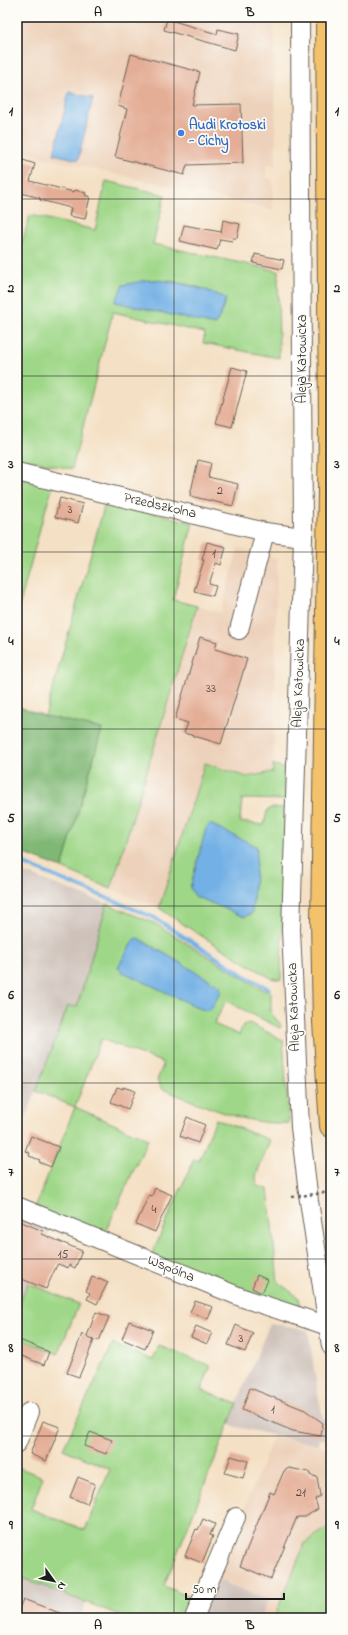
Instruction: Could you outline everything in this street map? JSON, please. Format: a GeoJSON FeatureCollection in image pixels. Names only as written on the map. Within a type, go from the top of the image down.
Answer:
{"type":"FeatureCollection","features":[{"type":"Feature","properties":{"kind":"highway"},"geometry":{"type":"LineString","coordinates":[[327,17],[330,437],[322,921],[324,1022],[331,1126]]}},
{"type":"Feature","properties":{"kind":"street","name":"Aleja Katowicka"},"geometry":{"type":"LineString","coordinates":[[300,17],[303,537],[292,930],[300,1126],[309,1201],[331,1346]]}},
{"type":"Feature","properties":{"kind":"street","name":"Przedszkolna"},"geometry":{"type":"LineString","coordinates":[[17,472],[265,532],[303,537]]}},
{"type":"Feature","properties":{"kind":"street"},"geometry":{"type":"LineString","coordinates":[[239,630],[265,532]]}},
{"type":"Feature","properties":{"kind":"street","name":"Wspólna"},"geometry":{"type":"LineString","coordinates":[[17,1206],[243,1298],[328,1326]]}},
{"type":"Feature","properties":{"kind":"street"},"geometry":{"type":"LineString","coordinates":[[17,1443],[29,1412]]}},
{"type":"Feature","properties":{"kind":"street"},"geometry":{"type":"LineString","coordinates":[[194,1618],[236,1517]]}},
{"type":"Feature","properties":{"kind":"path"},"geometry":{"type":"LineString","coordinates":[[292,1197],[331,1192]]}},
{"type":"Feature","properties":{"kind":"shaded area"},"geometry":{"type":"Polygon","coordinates":[[[17,17],[274,17],[276,165],[266,164],[266,178],[273,179],[273,210],[46,158],[17,149],[17,17]]]}},
{"type":"Feature","properties":{"kind":"shaded area"},"geometry":{"type":"Polygon","coordinates":[[[238,548],[277,558],[273,772],[247,777],[205,764],[159,908],[111,889],[197,606],[221,613],[238,548]]]}},
{"type":"Feature","properties":{"kind":"shaded area"},"geometry":{"type":"Polygon","coordinates":[[[17,870],[107,904],[77,1007],[68,1006],[17,1141],[17,870]]]}},
{"type":"Feature","properties":{"kind":"shaded area"},"geometry":{"type":"Polygon","coordinates":[[[17,1215],[50,1229],[17,1310],[17,1215]]]}},
{"type":"Feature","properties":{"kind":"shaded area"},"geometry":{"type":"Polygon","coordinates":[[[270,1323],[308,1330],[323,1418],[331,1421],[331,1439],[319,1439],[318,1445],[228,1425],[270,1323]]]}},
{"type":"Feature","properties":{"kind":"shaded area"},"geometry":{"type":"Polygon","coordinates":[[[274,1435],[326,1447],[331,1484],[331,1525],[305,1543],[274,1618],[261,1618],[268,1600],[216,1579],[274,1435]]]}},
{"type":"Feature","properties":{"kind":"shaded area"},"geometry":{"type":"Polygon","coordinates":[[[17,1576],[86,1602],[80,1618],[17,1618],[17,1576]]]}},
{"type":"Feature","properties":{"kind":"shaded area"},"geometry":{"type":"Polygon","coordinates":[[[216,1579],[268,1600],[261,1618],[200,1618],[216,1579]]]}},
{"type":"Feature","properties":{"kind":"green space"},"geometry":{"type":"Polygon","coordinates":[[[106,181],[165,195],[153,244],[278,271],[279,358],[203,343],[205,333],[113,312],[72,469],[17,458],[17,259],[30,215],[95,230],[106,181]],[[167,280],[221,314],[226,298],[201,288],[167,280]]]}},
{"type":"Feature","properties":{"kind":"green space"},"geometry":{"type":"Polygon","coordinates":[[[17,477],[53,486],[17,615],[17,477]]]}},
{"type":"Feature","properties":{"kind":"green space"},"geometry":{"type":"Polygon","coordinates":[[[106,500],[193,523],[173,600],[197,606],[111,889],[62,868],[102,729],[45,716],[106,500]]]}},
{"type":"Feature","properties":{"kind":"green space"},"geometry":{"type":"Polygon","coordinates":[[[17,706],[45,716],[102,729],[62,868],[17,851],[17,706]]]}},
{"type":"Feature","properties":{"kind":"green space"},"geometry":{"type":"Polygon","coordinates":[[[205,763],[247,777],[273,772],[273,764],[285,769],[285,800],[242,799],[240,822],[264,825],[267,811],[271,808],[285,808],[281,980],[271,978],[159,908],[205,763]]]}},
{"type":"Feature","properties":{"kind":"green space"},"geometry":{"type":"Polygon","coordinates":[[[107,904],[154,923],[258,987],[271,993],[271,1013],[281,1025],[280,1028],[226,1001],[214,1024],[239,1035],[243,1025],[249,1023],[283,1040],[289,1123],[273,1123],[240,1118],[162,1089],[157,1080],[164,1063],[101,1039],[75,1107],[36,1091],[68,1006],[77,1007],[107,904]]]}},
{"type":"Feature","properties":{"kind":"green space"},"geometry":{"type":"Polygon","coordinates":[[[75,1107],[148,1139],[103,1237],[34,1210],[75,1107]]]}},
{"type":"Feature","properties":{"kind":"green space"},"geometry":{"type":"Polygon","coordinates":[[[216,1119],[270,1140],[256,1176],[257,1186],[268,1189],[278,1282],[299,1298],[301,1311],[151,1256],[194,1159],[199,1161],[216,1119]]]}},
{"type":"Feature","properties":{"kind":"green space"},"geometry":{"type":"Polygon","coordinates":[[[28,1283],[79,1304],[58,1354],[17,1338],[17,1310],[28,1283]]]}},
{"type":"Feature","properties":{"kind":"green space"},"geometry":{"type":"Polygon","coordinates":[[[113,1344],[153,1360],[159,1346],[211,1366],[201,1390],[237,1404],[164,1586],[197,1600],[190,1618],[127,1618],[17,1576],[17,1467],[43,1477],[31,1509],[85,1530],[110,1469],[63,1449],[113,1344]]]}},
{"type":"Feature","properties":{"kind":"green space"},"geometry":{"type":"Polygon","coordinates":[[[331,1525],[331,1618],[274,1618],[305,1543],[331,1525]]]}},
{"type":"Feature","properties":{"kind":"water"},"geometry":{"type":"Polygon","coordinates":[[[69,92],[93,98],[78,160],[54,154],[69,92]]]}},
{"type":"Feature","properties":{"kind":"water"},"geometry":{"type":"Polygon","coordinates":[[[147,280],[168,281],[187,285],[226,298],[221,314],[215,325],[115,302],[123,285],[147,280]]]}},
{"type":"Feature","properties":{"kind":"water"},"geometry":{"type":"Polygon","coordinates":[[[210,824],[256,846],[257,851],[252,913],[244,917],[195,896],[190,888],[206,828],[210,824]]]}},
{"type":"Feature","properties":{"kind":"water"},"geometry":{"type":"Polygon","coordinates":[[[138,938],[220,986],[221,992],[210,1010],[203,1010],[121,971],[118,967],[134,939],[138,938]]]}},
{"type":"Feature","properties":{"kind":"building"},"geometry":{"type":"Polygon","coordinates":[[[167,19],[217,34],[218,29],[239,34],[235,50],[164,30],[167,19]]]}},
{"type":"Feature","properties":{"kind":"building","name":"Audi Krotoski - Cichy"},"geometry":{"type":"Polygon","coordinates":[[[131,54],[200,72],[192,105],[241,104],[243,163],[187,165],[184,175],[115,157],[127,109],[118,106],[131,54]]]}},
{"type":"Feature","properties":{"kind":"building"},"geometry":{"type":"Polygon","coordinates":[[[17,158],[35,164],[30,181],[74,192],[75,190],[86,193],[85,195],[90,197],[85,219],[69,216],[71,208],[17,192],[17,158]]]}},
{"type":"Feature","properties":{"kind":"building"},"geometry":{"type":"Polygon","coordinates":[[[223,220],[240,224],[237,238],[233,238],[232,241],[220,239],[217,250],[180,241],[184,225],[221,232],[223,220]]]}},
{"type":"Feature","properties":{"kind":"building"},"geometry":{"type":"Polygon","coordinates":[[[255,254],[284,260],[282,269],[253,263],[255,254]]]}},
{"type":"Feature","properties":{"kind":"building"},"geometry":{"type":"Polygon","coordinates":[[[232,367],[247,371],[232,427],[216,423],[232,367]]]}},
{"type":"Feature","properties":{"kind":"building"},"geometry":{"type":"Polygon","coordinates":[[[198,460],[211,463],[208,477],[238,484],[233,506],[190,496],[198,460]]]}},
{"type":"Feature","properties":{"kind":"building"},"geometry":{"type":"Polygon","coordinates":[[[60,498],[83,504],[78,523],[55,517],[60,498]]]}},
{"type":"Feature","properties":{"kind":"building"},"geometry":{"type":"Polygon","coordinates":[[[207,542],[226,547],[221,565],[216,563],[209,584],[216,586],[213,596],[194,591],[204,560],[202,560],[207,542]]]}},
{"type":"Feature","properties":{"kind":"building"},"geometry":{"type":"Polygon","coordinates":[[[200,637],[217,642],[215,649],[247,659],[221,744],[184,733],[188,723],[175,719],[200,637]]]}},
{"type":"Feature","properties":{"kind":"building"},"geometry":{"type":"Polygon","coordinates":[[[117,1087],[123,1089],[123,1087],[135,1091],[128,1109],[111,1102],[117,1087]]]}},
{"type":"Feature","properties":{"kind":"building"},"geometry":{"type":"Polygon","coordinates":[[[187,1117],[205,1125],[198,1143],[180,1136],[187,1117]]]}},
{"type":"Feature","properties":{"kind":"building"},"geometry":{"type":"Polygon","coordinates":[[[31,1136],[59,1147],[51,1167],[39,1162],[40,1160],[29,1156],[30,1153],[25,1151],[31,1136]]]}},
{"type":"Feature","properties":{"kind":"building"},"geometry":{"type":"Polygon","coordinates":[[[155,1188],[172,1195],[155,1232],[136,1224],[149,1195],[152,1196],[155,1188]]]}},
{"type":"Feature","properties":{"kind":"building"},"geometry":{"type":"Polygon","coordinates":[[[17,1220],[43,1231],[42,1234],[82,1251],[75,1268],[69,1265],[68,1268],[58,1264],[46,1289],[17,1277],[17,1220]]]}},
{"type":"Feature","properties":{"kind":"building"},"geometry":{"type":"Polygon","coordinates":[[[257,1275],[268,1280],[262,1293],[252,1288],[257,1275]]]}},
{"type":"Feature","properties":{"kind":"building"},"geometry":{"type":"Polygon","coordinates":[[[92,1277],[108,1282],[97,1304],[87,1299],[90,1293],[86,1291],[92,1277]]]}},
{"type":"Feature","properties":{"kind":"building"},"geometry":{"type":"Polygon","coordinates":[[[195,1301],[213,1307],[208,1319],[190,1312],[195,1301]]]}},
{"type":"Feature","properties":{"kind":"building"},"geometry":{"type":"Polygon","coordinates":[[[96,1312],[109,1317],[99,1341],[87,1337],[94,1340],[79,1377],[67,1373],[82,1334],[87,1336],[96,1312]]]}},
{"type":"Feature","properties":{"kind":"building"},"geometry":{"type":"Polygon","coordinates":[[[129,1321],[153,1330],[145,1349],[122,1339],[129,1321]]]}},
{"type":"Feature","properties":{"kind":"building"},"geometry":{"type":"Polygon","coordinates":[[[236,1325],[253,1333],[245,1352],[228,1345],[236,1325]]]}},
{"type":"Feature","properties":{"kind":"building"},"geometry":{"type":"Polygon","coordinates":[[[196,1326],[212,1333],[207,1344],[191,1337],[196,1326]]]}},
{"type":"Feature","properties":{"kind":"building"},"geometry":{"type":"Polygon","coordinates":[[[17,1339],[49,1352],[44,1365],[17,1354],[17,1339]]]}},
{"type":"Feature","properties":{"kind":"building"},"geometry":{"type":"Polygon","coordinates":[[[250,1388],[305,1410],[323,1423],[321,1436],[293,1431],[242,1410],[250,1388]]]}},
{"type":"Feature","properties":{"kind":"building"},"geometry":{"type":"Polygon","coordinates":[[[43,1421],[60,1427],[46,1461],[30,1454],[43,1421]]]}},
{"type":"Feature","properties":{"kind":"building"},"geometry":{"type":"Polygon","coordinates":[[[90,1432],[112,1440],[106,1454],[84,1446],[90,1432]]]}},
{"type":"Feature","properties":{"kind":"building"},"geometry":{"type":"Polygon","coordinates":[[[231,1456],[248,1461],[243,1478],[225,1473],[231,1456]]]}},
{"type":"Feature","properties":{"kind":"building"},"geometry":{"type":"Polygon","coordinates":[[[289,1468],[309,1472],[310,1475],[317,1477],[320,1496],[315,1499],[318,1509],[305,1517],[297,1517],[271,1579],[240,1566],[270,1492],[274,1494],[284,1471],[289,1468]]]}},
{"type":"Feature","properties":{"kind":"building"},"geometry":{"type":"Polygon","coordinates":[[[78,1477],[95,1484],[87,1504],[70,1497],[78,1477]]]}},
{"type":"Feature","properties":{"kind":"building"},"geometry":{"type":"Polygon","coordinates":[[[203,1519],[215,1524],[210,1535],[213,1536],[202,1563],[185,1556],[196,1529],[198,1530],[203,1519]]]}},
{"type":"Feature","properties":{"kind":"building"},"geometry":{"type":"Polygon","coordinates":[[[23,1599],[70,1618],[17,1618],[17,1614],[23,1599]]]}},
{"type":"Feature","properties":{"kind":"waterway"},"geometry":{"type":"LineString","coordinates":[[17,861],[153,917],[245,976],[269,989]]}},
{"type":"Feature","properties":{"kind":"place","name":"Audi Krotoski - Cichy"},"geometry":{"type":"Point","coordinates":[181,133]}}]}
